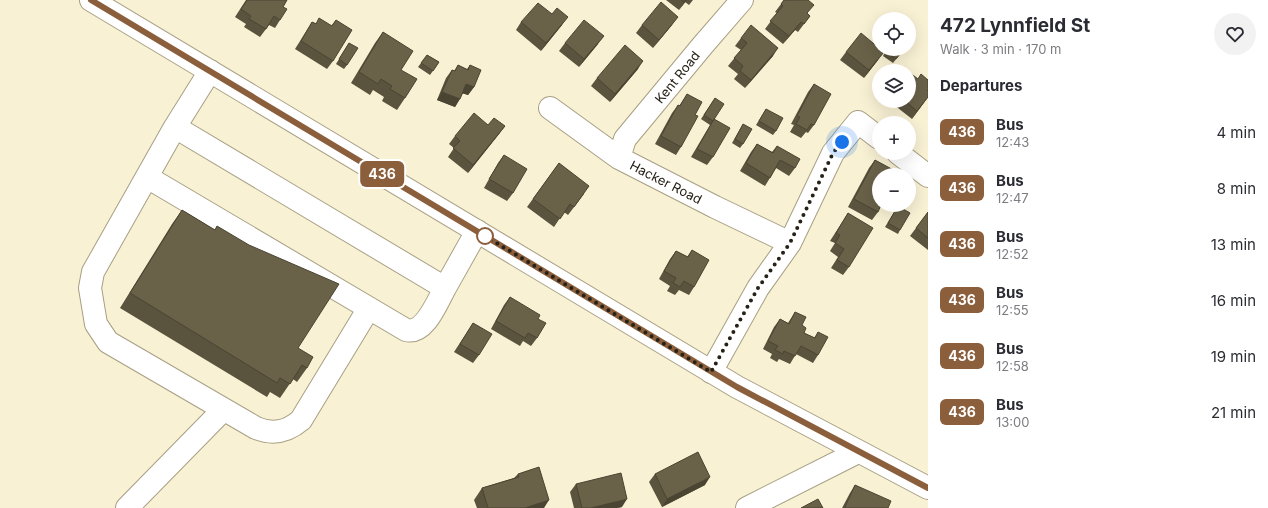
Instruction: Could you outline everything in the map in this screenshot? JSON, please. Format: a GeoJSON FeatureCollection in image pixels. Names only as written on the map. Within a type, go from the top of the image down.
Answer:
{"type":"FeatureCollection","features":[{"type":"Feature","properties":{"kind":"main road"},"geometry":{"type":"LineString","coordinates":[[91,0],[711,372],[858,452],[928,488]]}},
{"type":"Feature","properties":{"kind":"main road","name":"Kent Road"},"geometry":{"type":"LineString","coordinates":[[619,158],[626,139],[742,0]]}},
{"type":"Feature","properties":{"kind":"main road"},"geometry":{"type":"LineString","coordinates":[[210,71],[175,127],[93,272],[90,288],[96,324],[108,342],[256,428],[269,432],[283,431],[296,425],[305,414],[369,308]]}},
{"type":"Feature","properties":{"kind":"main road","name":"Hacker Road"},"geometry":{"type":"LineString","coordinates":[[550,108],[619,158],[790,243]]}},
{"type":"Feature","properties":{"kind":"main road"},"geometry":{"type":"LineString","coordinates":[[711,372],[758,288],[790,243],[833,153],[858,122],[872,133]]}},
{"type":"Feature","properties":{"kind":"main road"},"geometry":{"type":"LineString","coordinates":[[175,127],[445,288]]}},
{"type":"Feature","properties":{"kind":"main road"},"geometry":{"type":"LineString","coordinates":[[907,160],[928,176]]}},
{"type":"Feature","properties":{"kind":"main road"},"geometry":{"type":"LineString","coordinates":[[147,177],[403,329],[409,331],[415,331],[425,324],[477,231]]}},
{"type":"Feature","properties":{"kind":"main road"},"geometry":{"type":"LineString","coordinates":[[127,508],[223,410]]}},
{"type":"Feature","properties":{"kind":"main road"},"geometry":{"type":"LineString","coordinates":[[747,508],[858,452]]}},
{"type":"Feature","properties":{"kind":"building"},"geometry":{"type":"Polygon","coordinates":[[[247,0],[287,0],[283,7],[287,9],[280,20],[274,16],[266,29],[249,19],[251,16],[241,9],[247,0]]]}},
{"type":"Feature","properties":{"kind":"building"},"geometry":{"type":"Polygon","coordinates":[[[784,0],[808,0],[814,5],[807,13],[810,16],[804,24],[801,22],[789,36],[770,21],[783,6],[781,4],[784,0]]]}},
{"type":"Feature","properties":{"kind":"building"},"geometry":{"type":"Polygon","coordinates":[[[661,2],[678,17],[659,40],[642,25],[661,2]]]}},
{"type":"Feature","properties":{"kind":"building"},"geometry":{"type":"Polygon","coordinates":[[[538,3],[552,14],[557,8],[568,17],[546,43],[521,22],[538,3]]]}},
{"type":"Feature","properties":{"kind":"building"},"geometry":{"type":"Polygon","coordinates":[[[319,18],[332,26],[336,20],[352,30],[333,61],[301,41],[312,22],[316,24],[319,18]]]}},
{"type":"Feature","properties":{"kind":"building"},"geometry":{"type":"Polygon","coordinates":[[[584,20],[604,36],[584,59],[565,43],[584,20]]]}},
{"type":"Feature","properties":{"kind":"building"},"geometry":{"type":"Polygon","coordinates":[[[751,25],[778,48],[751,80],[740,71],[743,66],[734,58],[747,43],[741,38],[751,25]]]}},
{"type":"Feature","properties":{"kind":"building"},"geometry":{"type":"Polygon","coordinates":[[[383,32],[413,51],[401,70],[417,79],[405,98],[390,89],[392,86],[381,79],[378,84],[359,72],[383,32]]]}},
{"type":"Feature","properties":{"kind":"building"},"geometry":{"type":"Polygon","coordinates":[[[861,33],[872,42],[872,56],[881,56],[874,64],[872,64],[869,70],[846,52],[861,33]]]}},
{"type":"Feature","properties":{"kind":"building"},"geometry":{"type":"Polygon","coordinates":[[[349,43],[358,48],[347,65],[339,59],[349,43]]]}},
{"type":"Feature","properties":{"kind":"building"},"geometry":{"type":"Polygon","coordinates":[[[625,45],[643,61],[615,94],[597,78],[625,45]]]}},
{"type":"Feature","properties":{"kind":"building"},"geometry":{"type":"Polygon","coordinates":[[[427,55],[439,62],[433,71],[421,63],[427,55]]]}},
{"type":"Feature","properties":{"kind":"building"},"geometry":{"type":"Polygon","coordinates":[[[892,56],[898,56],[896,59],[892,56]]]}},
{"type":"Feature","properties":{"kind":"building"},"geometry":{"type":"Polygon","coordinates":[[[458,65],[468,70],[470,65],[481,70],[474,87],[466,84],[460,99],[442,92],[452,70],[455,71],[458,65]]]}},
{"type":"Feature","properties":{"kind":"building"},"geometry":{"type":"Polygon","coordinates":[[[921,74],[928,80],[928,97],[917,111],[913,108],[916,108],[916,77],[918,79],[921,74]]]}},
{"type":"Feature","properties":{"kind":"building"},"geometry":{"type":"Polygon","coordinates":[[[814,84],[831,94],[814,125],[811,124],[807,130],[796,124],[800,117],[797,116],[814,84]]]}},
{"type":"Feature","properties":{"kind":"building"},"geometry":{"type":"Polygon","coordinates":[[[687,94],[702,102],[695,115],[698,116],[681,147],[661,136],[678,105],[680,106],[687,94]]]}},
{"type":"Feature","properties":{"kind":"building"},"geometry":{"type":"Polygon","coordinates":[[[715,98],[724,104],[713,121],[704,115],[715,98]]]}},
{"type":"Feature","properties":{"kind":"building"},"geometry":{"type":"Polygon","coordinates":[[[766,109],[783,118],[776,131],[759,121],[766,109]]]}},
{"type":"Feature","properties":{"kind":"building"},"geometry":{"type":"Polygon","coordinates":[[[474,113],[488,125],[494,118],[505,126],[473,165],[453,148],[460,141],[455,136],[474,113]]]}},
{"type":"Feature","properties":{"kind":"building"},"geometry":{"type":"Polygon","coordinates":[[[714,119],[730,128],[713,157],[697,149],[714,119]]]}},
{"type":"Feature","properties":{"kind":"building"},"geometry":{"type":"Polygon","coordinates":[[[743,124],[752,129],[743,144],[735,139],[743,124]]]}},
{"type":"Feature","properties":{"kind":"building"},"geometry":{"type":"Polygon","coordinates":[[[757,144],[773,153],[777,146],[800,159],[795,168],[780,160],[770,178],[746,163],[757,144]]]}},
{"type":"Feature","properties":{"kind":"building"},"geometry":{"type":"Polygon","coordinates":[[[504,155],[527,169],[513,193],[489,179],[504,155]]]}},
{"type":"Feature","properties":{"kind":"building"},"geometry":{"type":"Polygon","coordinates":[[[875,160],[890,168],[872,168],[872,209],[854,199],[875,160]]]}},
{"type":"Feature","properties":{"kind":"building"},"geometry":{"type":"Polygon","coordinates":[[[559,163],[589,186],[574,207],[570,204],[560,219],[533,199],[559,163]]]}},
{"type":"Feature","properties":{"kind":"building"},"geometry":{"type":"Polygon","coordinates":[[[182,210],[215,230],[217,226],[249,245],[339,284],[298,348],[313,357],[307,368],[302,365],[290,384],[280,378],[277,383],[130,293],[182,210]]]}},
{"type":"Feature","properties":{"kind":"building"},"geometry":{"type":"Polygon","coordinates":[[[894,212],[910,213],[900,230],[888,223],[894,212]]]}},
{"type":"Feature","properties":{"kind":"building"},"geometry":{"type":"Polygon","coordinates":[[[928,212],[928,238],[916,228],[928,212]]]}},
{"type":"Feature","properties":{"kind":"building"},"geometry":{"type":"Polygon","coordinates":[[[848,213],[873,228],[849,267],[837,260],[844,249],[835,243],[840,235],[836,233],[848,213]]]}},
{"type":"Feature","properties":{"kind":"building"},"geometry":{"type":"Polygon","coordinates":[[[692,250],[709,260],[694,287],[684,281],[680,287],[673,283],[676,278],[664,271],[676,251],[688,257],[692,250]]]}},
{"type":"Feature","properties":{"kind":"building"},"geometry":{"type":"Polygon","coordinates":[[[510,297],[540,315],[538,319],[546,323],[537,338],[528,333],[525,338],[496,321],[510,297]]]}},
{"type":"Feature","properties":{"kind":"building"},"geometry":{"type":"Polygon","coordinates":[[[795,312],[806,317],[802,325],[806,328],[804,333],[815,338],[818,332],[828,337],[818,355],[801,346],[795,356],[784,351],[783,354],[775,350],[778,346],[768,341],[780,319],[789,324],[795,312]]]}},
{"type":"Feature","properties":{"kind":"building"},"geometry":{"type":"Polygon","coordinates":[[[473,323],[492,334],[479,355],[460,344],[473,323]]]}},
{"type":"Feature","properties":{"kind":"building"},"geometry":{"type":"Polygon","coordinates":[[[698,452],[710,477],[667,499],[655,474],[698,452]]]}},
{"type":"Feature","properties":{"kind":"building"},"geometry":{"type":"Polygon","coordinates":[[[539,467],[549,500],[525,508],[488,508],[482,488],[519,477],[518,474],[539,467]]]}},
{"type":"Feature","properties":{"kind":"building"},"geometry":{"type":"Polygon","coordinates":[[[621,473],[627,499],[591,508],[582,508],[576,484],[621,473]]]}},
{"type":"Feature","properties":{"kind":"building"},"geometry":{"type":"Polygon","coordinates":[[[855,485],[891,501],[888,508],[846,508],[845,507],[855,485]]]}},
{"type":"Feature","properties":{"kind":"building"},"geometry":{"type":"Polygon","coordinates":[[[818,499],[823,508],[801,508],[818,499]]]}},
{"type":"Feature","properties":{"kind":"bus line","name":"436"},"geometry":{"type":"LineString","coordinates":[[91,0],[737,387],[928,488]]}},
{"type":"Feature","properties":{"kind":"route"},"geometry":{"type":"LineString","coordinates":[[485,236],[711,372],[758,288],[790,243],[833,153],[842,142]]}}]}
